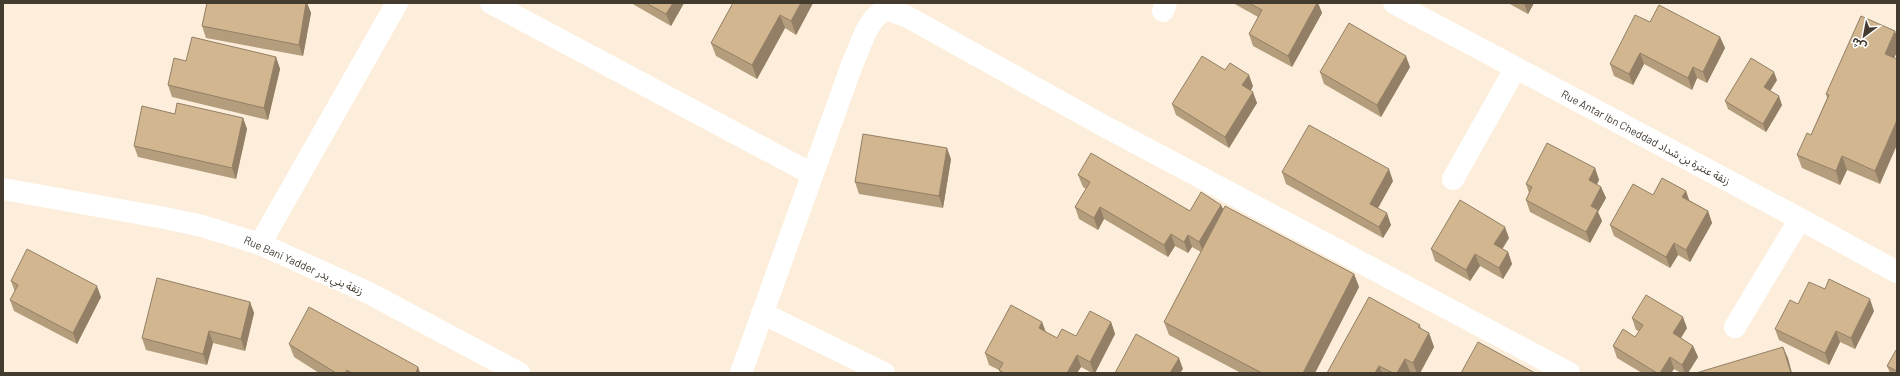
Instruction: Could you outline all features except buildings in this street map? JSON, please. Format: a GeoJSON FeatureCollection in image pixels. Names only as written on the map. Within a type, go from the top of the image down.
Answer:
{"type":"FeatureCollection","features":[{"type":"Feature","properties":{"kind":"street"},"geometry":{"type":"LineString","coordinates":[[260,244],[397,3]]}},
{"type":"Feature","properties":{"kind":"street"},"geometry":{"type":"LineString","coordinates":[[491,3],[812,174]]}},
{"type":"Feature","properties":{"kind":"street","name":"Rue Antar Ibn Cheddad زنقة عنترة بن شداد"},"geometry":{"type":"LineString","coordinates":[[1394,3],[1897,272]]}},
{"type":"Feature","properties":{"kind":"street"},"geometry":{"type":"LineString","coordinates":[[741,373],[812,174],[862,43],[876,16],[887,7],[890,10],[906,16],[1104,126],[1569,373]]}},
{"type":"Feature","properties":{"kind":"street"},"geometry":{"type":"LineString","coordinates":[[1453,179],[1515,69]]}},
{"type":"Feature","properties":{"kind":"street","name":"Rue Bani Yadder زنقة بني يدر"},"geometry":{"type":"LineString","coordinates":[[3,189],[165,218],[202,226],[260,244],[367,292],[519,373]]}},
{"type":"Feature","properties":{"kind":"street"},"geometry":{"type":"LineString","coordinates":[[1735,328],[1800,219]]}},
{"type":"Feature","properties":{"kind":"street"},"geometry":{"type":"LineString","coordinates":[[762,313],[884,373]]}}]}
